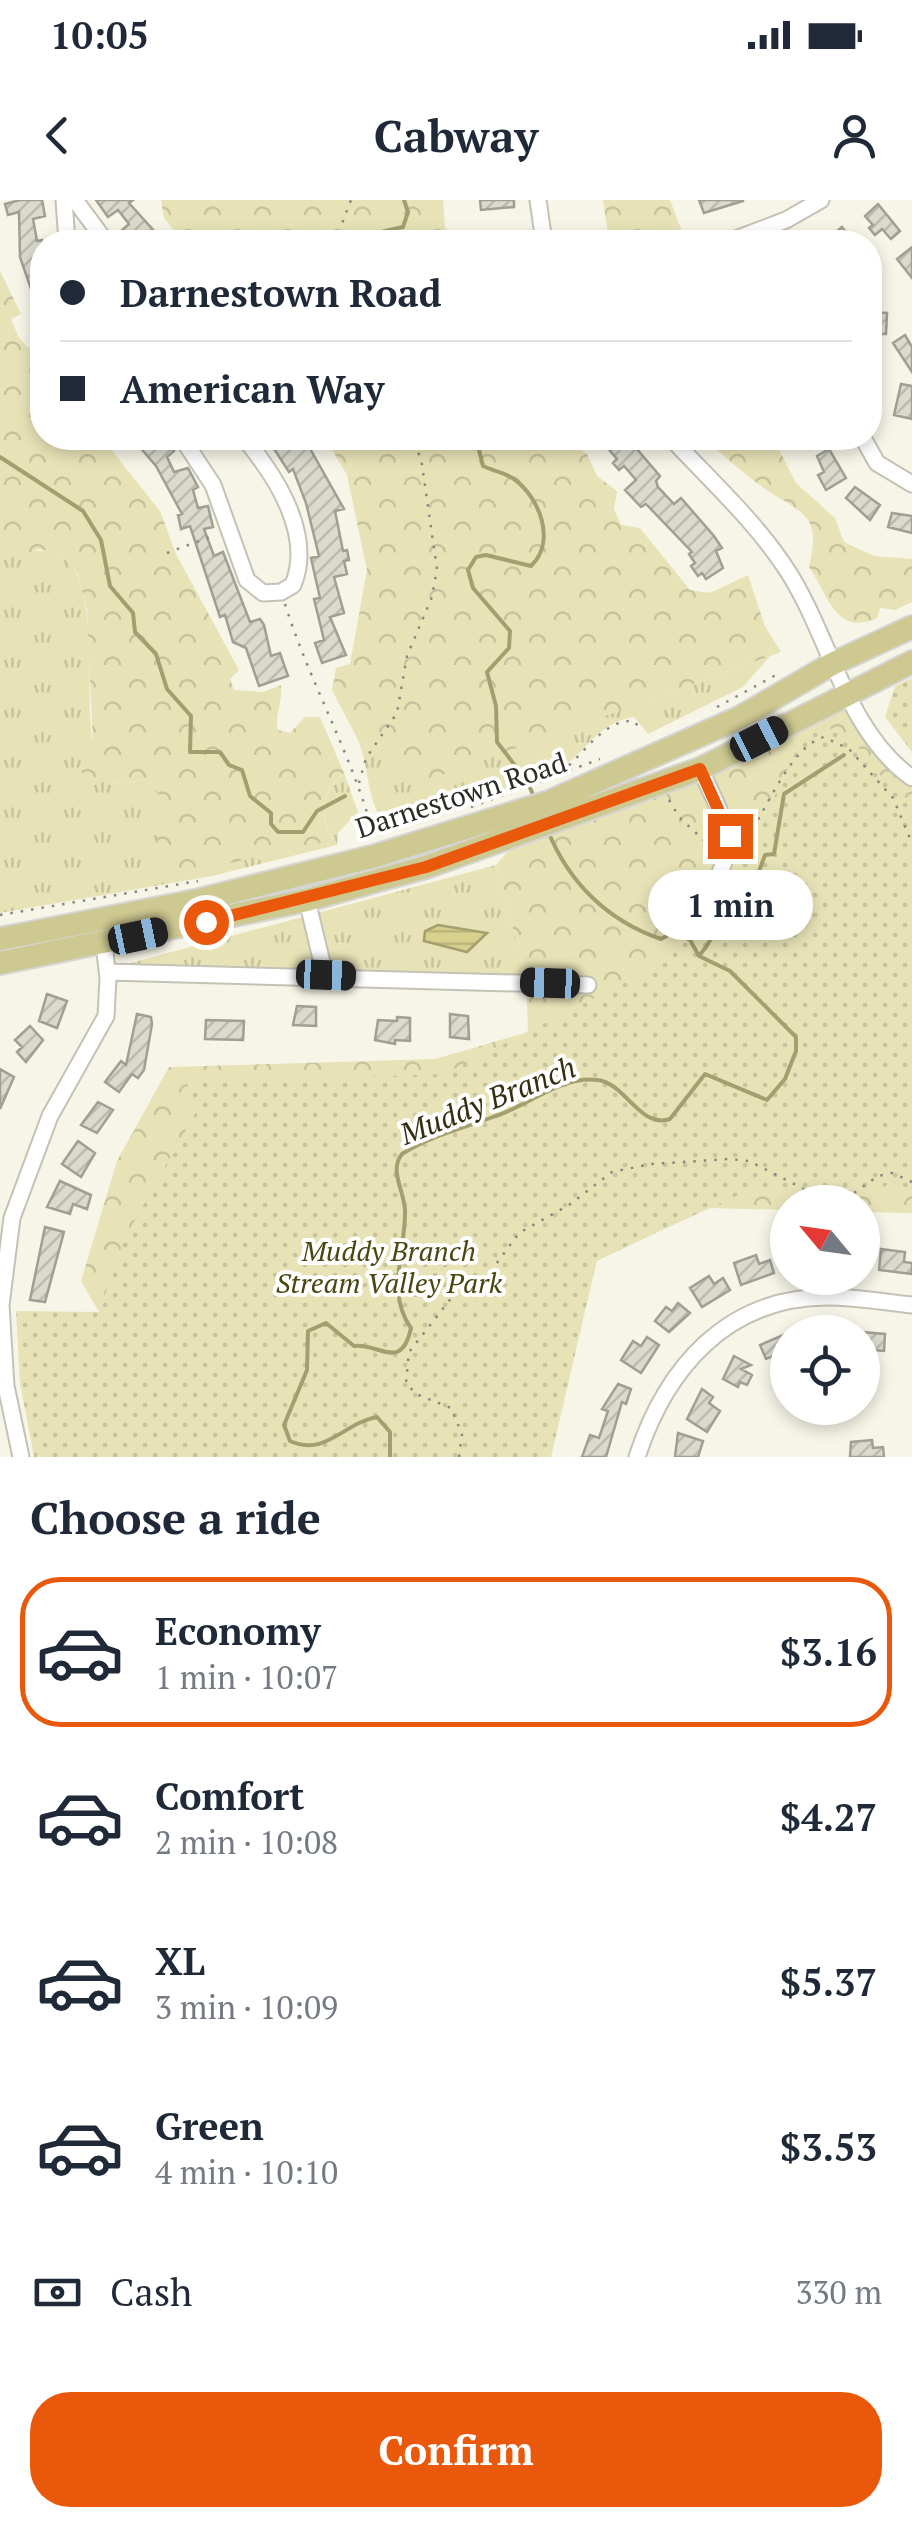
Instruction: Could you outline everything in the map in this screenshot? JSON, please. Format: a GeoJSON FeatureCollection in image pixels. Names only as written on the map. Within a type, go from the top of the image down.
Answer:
{"type":"FeatureCollection","features":[{"type":"Feature","properties":{"kind":"main road","name":"Darnestown Road"},"geometry":{"type":"LineString","coordinates":[[0,938],[195,901],[374,856],[539,805],[700,769],[840,679],[912,627]]}},
{"type":"Feature","properties":{"kind":"main road","name":"Darnestown Road"},"geometry":{"type":"LineString","coordinates":[[0,963],[307,900],[426,867],[539,805],[741,718],[840,679],[912,662]]}},
{"type":"Feature","properties":{"kind":"street"},"geometry":{"type":"LineString","coordinates":[[64,200],[67,230]]}},
{"type":"Feature","properties":{"kind":"street"},"geometry":{"type":"LineString","coordinates":[[75,200],[97,230]]}},
{"type":"Feature","properties":{"kind":"street"},"geometry":{"type":"LineString","coordinates":[[538,200],[542,230]]}},
{"type":"Feature","properties":{"kind":"street"},"geometry":{"type":"LineString","coordinates":[[760,230],[821,200]]}},
{"type":"Feature","properties":{"kind":"street"},"geometry":{"type":"LineString","coordinates":[[190,450],[213,484],[248,580],[263,593],[281,592],[293,585],[300,569],[289,510],[276,478],[254,450]]}},
{"type":"Feature","properties":{"kind":"street"},"geometry":{"type":"LineString","coordinates":[[682,450],[786,568],[840,679],[882,751],[912,778]]}},
{"type":"Feature","properties":{"kind":"street"},"geometry":{"type":"LineString","coordinates":[[870,450],[877,463],[912,484]]}},
{"type":"Feature","properties":{"kind":"street"},"geometry":{"type":"LineString","coordinates":[[696,915],[730,851],[730,836],[700,769]]}},
{"type":"Feature","properties":{"kind":"street"},"geometry":{"type":"LineString","coordinates":[[307,900],[326,975]]}},
{"type":"Feature","properties":{"kind":"street"},"geometry":{"type":"LineString","coordinates":[[21,1457],[6,1386],[1,1305],[12,1218],[50,1116],[106,1016],[108,972],[104,944]]}},
{"type":"Feature","properties":{"kind":"street"},"geometry":{"type":"LineString","coordinates":[[108,972],[588,984]]}},
{"type":"Feature","properties":{"kind":"street"},"geometry":{"type":"LineString","coordinates":[[637,1457],[677,1370],[704,1342],[749,1312],[772,1303],[829,1297],[912,1305]]}},
{"type":"Feature","properties":{"kind":"path"},"geometry":{"type":"LineString","coordinates":[[339,230],[351,200]]}},
{"type":"Feature","properties":{"kind":"path"},"geometry":{"type":"LineString","coordinates":[[358,784],[366,758],[398,712],[406,656],[432,597],[437,568],[417,450]]}},
{"type":"Feature","properties":{"kind":"path"},"geometry":{"type":"LineString","coordinates":[[167,553],[230,529]]}},
{"type":"Feature","properties":{"kind":"path"},"geometry":{"type":"LineString","coordinates":[[281,592],[306,668],[358,784],[374,837]]}},
{"type":"Feature","properties":{"kind":"path"},"geometry":{"type":"LineString","coordinates":[[715,708],[777,675]]}},
{"type":"Feature","properties":{"kind":"path"},"geometry":{"type":"LineString","coordinates":[[539,805],[556,776],[611,727],[627,720],[634,721],[641,730]]}},
{"type":"Feature","properties":{"kind":"path"},"geometry":{"type":"LineString","coordinates":[[669,800],[678,817],[716,853],[730,851],[742,845],[808,743],[824,738],[849,749],[893,798],[912,844]]}},
{"type":"Feature","properties":{"kind":"path"},"geometry":{"type":"LineString","coordinates":[[556,776],[610,755]]}},
{"type":"Feature","properties":{"kind":"path"},"geometry":{"type":"LineString","coordinates":[[0,915],[202,880]]}},
{"type":"Feature","properties":{"kind":"path"},"geometry":{"type":"LineString","coordinates":[[459,1457],[462,1434],[451,1408],[416,1394],[406,1382],[409,1352],[456,1292],[488,1275],[519,1233],[569,1205],[612,1172],[650,1164],[729,1159],[749,1160],[804,1189],[854,1193],[878,1176],[892,1173],[912,1182]]}},
{"type":"Feature","properties":{"kind":"green space"},"geometry":{"type":"Polygon","coordinates":[[[161,200],[443,200],[447,230],[174,230],[164,218],[161,200]]]}},
{"type":"Feature","properties":{"kind":"green space"},"geometry":{"type":"Polygon","coordinates":[[[603,200],[670,200],[681,230],[607,230],[603,200]]]}},
{"type":"Feature","properties":{"kind":"green space"},"geometry":{"type":"Polygon","coordinates":[[[0,271],[21,314],[11,319],[19,338],[30,349],[30,450],[112,450],[160,511],[176,554],[239,670],[230,679],[234,690],[263,692],[281,685],[278,730],[290,733],[305,717],[320,717],[344,773],[330,789],[324,804],[325,821],[333,840],[172,876],[157,838],[160,801],[154,787],[146,780],[111,784],[81,772],[93,745],[87,610],[78,575],[62,556],[40,549],[21,555],[0,548],[0,271]]]}},
{"type":"Feature","properties":{"kind":"green space"},"geometry":{"type":"Polygon","coordinates":[[[332,450],[581,450],[587,454],[597,476],[617,491],[614,509],[621,525],[640,528],[690,590],[710,593],[748,575],[765,626],[781,652],[414,785],[408,770],[358,740],[332,690],[336,668],[350,664],[367,570],[347,475],[332,450]]]}},
{"type":"Feature","properties":{"kind":"green space"},"geometry":{"type":"Polygon","coordinates":[[[717,450],[779,450],[796,483],[835,518],[844,542],[874,556],[912,559],[912,602],[895,610],[880,608],[877,618],[863,622],[842,618],[809,567],[813,537],[808,519],[717,450]]]}},
{"type":"Feature","properties":{"kind":"green space"},"geometry":{"type":"Polygon","coordinates":[[[0,548],[53,552],[73,568],[87,613],[94,747],[111,784],[146,780],[158,793],[161,812],[156,835],[333,839],[325,820],[325,804],[331,788],[344,773],[358,812],[338,833],[337,845],[212,876],[0,913],[0,548]]]}},
{"type":"Feature","properties":{"kind":"green space"},"geometry":{"type":"Polygon","coordinates":[[[770,656],[743,687],[648,734],[634,717],[621,720],[563,766],[520,787],[418,819],[415,810],[377,811],[373,802],[358,740],[409,770],[414,784],[770,656]]]}},
{"type":"Feature","properties":{"kind":"green space"},"geometry":{"type":"Polygon","coordinates":[[[912,678],[912,752],[885,717],[895,686],[912,678]]]}},
{"type":"Feature","properties":{"kind":"green space","name":"Muddy Branch Stream Valley Park"},"geometry":{"type":"Polygon","coordinates":[[[848,693],[912,778],[912,1213],[880,1212],[880,1185],[770,1185],[770,1210],[708,1208],[597,1261],[543,1457],[99,1312],[81,1281],[117,1161],[169,1067],[435,1059],[528,1032],[526,978],[496,865],[523,834],[848,693]]]}},
{"type":"Feature","properties":{"kind":"green space","name":"Muddy Branch Stream Valley Park"},"geometry":{"type":"Polygon","coordinates":[[[816,724],[848,734],[886,782],[912,803],[912,1190],[892,1181],[880,1190],[880,1185],[770,1185],[770,1190],[749,1190],[597,1260],[551,1457],[34,1457],[20,1383],[16,1311],[99,1312],[124,1239],[196,1112],[187,1083],[444,1074],[652,969],[700,917],[741,858],[804,731],[816,724]]]}},
{"type":"Feature","properties":{"kind":"green space"},"geometry":{"type":"Polygon","coordinates":[[[496,865],[526,978],[123,965],[496,865]]]}},
{"type":"Feature","properties":{"kind":"shaded area"},"geometry":{"type":"Polygon","coordinates":[[[438,925],[487,933],[467,952],[424,941],[425,931],[438,925]]]}},
{"type":"Feature","properties":{"kind":"building"},"geometry":{"type":"Polygon","coordinates":[[[42,200],[45,216],[33,219],[35,230],[30,230],[30,286],[20,257],[19,212],[8,215],[5,204],[42,200]]]}},
{"type":"Feature","properties":{"kind":"building"},"geometry":{"type":"Polygon","coordinates":[[[96,200],[133,200],[129,203],[153,230],[122,230],[129,224],[118,210],[108,217],[96,200]]]}},
{"type":"Feature","properties":{"kind":"building"},"geometry":{"type":"Polygon","coordinates":[[[480,200],[514,200],[514,207],[481,210],[480,200]]]}},
{"type":"Feature","properties":{"kind":"building"},"geometry":{"type":"Polygon","coordinates":[[[699,200],[743,200],[743,201],[704,213],[699,200]]]}},
{"type":"Feature","properties":{"kind":"building"},"geometry":{"type":"Polygon","coordinates":[[[878,204],[900,231],[891,239],[882,229],[871,230],[873,225],[865,216],[878,204]]]}},
{"type":"Feature","properties":{"kind":"building"},"geometry":{"type":"Polygon","coordinates":[[[912,247],[912,278],[897,259],[912,247]]]}},
{"type":"Feature","properties":{"kind":"building"},"geometry":{"type":"Polygon","coordinates":[[[882,313],[887,313],[886,334],[882,334],[882,313]]]}},
{"type":"Feature","properties":{"kind":"building"},"geometry":{"type":"Polygon","coordinates":[[[905,335],[912,347],[912,372],[893,343],[905,335]]]}},
{"type":"Feature","properties":{"kind":"building"},"geometry":{"type":"Polygon","coordinates":[[[901,384],[912,386],[912,419],[894,415],[901,384]]]}},
{"type":"Feature","properties":{"kind":"building"},"geometry":{"type":"Polygon","coordinates":[[[142,450],[173,450],[167,457],[174,472],[188,468],[198,487],[193,490],[198,508],[208,506],[213,527],[204,529],[214,556],[223,552],[250,622],[260,619],[271,656],[280,653],[288,676],[259,686],[246,648],[233,642],[225,615],[220,617],[190,526],[181,529],[178,515],[182,514],[156,466],[142,450]]]}},
{"type":"Feature","properties":{"kind":"building"},"geometry":{"type":"Polygon","coordinates":[[[275,450],[311,450],[344,509],[335,511],[343,551],[347,550],[349,560],[344,561],[347,574],[334,577],[344,613],[330,617],[346,655],[322,663],[315,643],[324,640],[314,599],[320,598],[311,558],[319,556],[306,503],[293,469],[289,472],[275,450]]]}},
{"type":"Feature","properties":{"kind":"building"},"geometry":{"type":"Polygon","coordinates":[[[609,450],[638,450],[660,476],[656,481],[658,487],[674,504],[681,498],[714,536],[722,548],[716,551],[723,568],[706,579],[702,573],[698,576],[691,566],[695,563],[689,554],[692,552],[646,504],[641,507],[625,490],[636,480],[624,466],[619,470],[613,463],[617,459],[609,450]]]}},
{"type":"Feature","properties":{"kind":"building"},"geometry":{"type":"Polygon","coordinates":[[[830,450],[846,478],[826,490],[818,475],[824,472],[817,456],[830,450]]]}},
{"type":"Feature","properties":{"kind":"building"},"geometry":{"type":"Polygon","coordinates":[[[855,487],[880,505],[870,520],[846,498],[855,487]]]}},
{"type":"Feature","properties":{"kind":"building"},"geometry":{"type":"Polygon","coordinates":[[[892,513],[912,516],[912,533],[888,527],[892,513]]]}},
{"type":"Feature","properties":{"kind":"building"},"geometry":{"type":"Polygon","coordinates":[[[47,994],[67,1001],[57,1028],[39,1021],[47,994]]]}},
{"type":"Feature","properties":{"kind":"building"},"geometry":{"type":"Polygon","coordinates":[[[297,1006],[316,1007],[316,1026],[293,1025],[297,1006]]]}},
{"type":"Feature","properties":{"kind":"building"},"geometry":{"type":"Polygon","coordinates":[[[137,1014],[151,1017],[152,1024],[144,1070],[138,1078],[132,1074],[119,1092],[105,1082],[121,1061],[126,1065],[137,1014]]]}},
{"type":"Feature","properties":{"kind":"building"},"geometry":{"type":"Polygon","coordinates":[[[450,1014],[468,1016],[469,1039],[450,1037],[450,1014]]]}},
{"type":"Feature","properties":{"kind":"building"},"geometry":{"type":"Polygon","coordinates":[[[397,1017],[410,1018],[410,1041],[395,1040],[395,1044],[375,1040],[378,1020],[397,1021],[397,1017]]]}},
{"type":"Feature","properties":{"kind":"building"},"geometry":{"type":"Polygon","coordinates":[[[206,1020],[244,1021],[243,1040],[205,1039],[206,1020]]]}},
{"type":"Feature","properties":{"kind":"building"},"geometry":{"type":"Polygon","coordinates":[[[30,1026],[43,1040],[26,1062],[17,1052],[22,1047],[15,1040],[30,1026]]]}},
{"type":"Feature","properties":{"kind":"building"},"geometry":{"type":"Polygon","coordinates":[[[0,1069],[14,1077],[0,1109],[0,1069]]]}},
{"type":"Feature","properties":{"kind":"building"},"geometry":{"type":"Polygon","coordinates":[[[98,1102],[113,1110],[97,1133],[81,1125],[98,1102]]]}},
{"type":"Feature","properties":{"kind":"building"},"geometry":{"type":"Polygon","coordinates":[[[78,1141],[95,1153],[81,1177],[62,1164],[78,1141]]]}},
{"type":"Feature","properties":{"kind":"building"},"geometry":{"type":"Polygon","coordinates":[[[60,1181],[91,1195],[87,1209],[73,1204],[70,1214],[47,1207],[60,1181]]]}},
{"type":"Feature","properties":{"kind":"building"},"geometry":{"type":"Polygon","coordinates":[[[45,1227],[64,1232],[45,1302],[30,1300],[45,1227]]]}},
{"type":"Feature","properties":{"kind":"building"},"geometry":{"type":"Polygon","coordinates":[[[881,1249],[905,1252],[904,1262],[912,1263],[912,1274],[880,1270],[881,1249]]]}},
{"type":"Feature","properties":{"kind":"building"},"geometry":{"type":"Polygon","coordinates":[[[756,1255],[759,1264],[770,1260],[770,1274],[741,1285],[734,1263],[756,1255]]]}},
{"type":"Feature","properties":{"kind":"building"},"geometry":{"type":"Polygon","coordinates":[[[709,1276],[714,1284],[723,1278],[730,1290],[702,1307],[690,1288],[709,1276]]]}},
{"type":"Feature","properties":{"kind":"building"},"geometry":{"type":"Polygon","coordinates":[[[678,1303],[690,1313],[669,1332],[655,1321],[666,1307],[672,1311],[678,1303]]]}},
{"type":"Feature","properties":{"kind":"building"},"geometry":{"type":"Polygon","coordinates":[[[880,1334],[885,1334],[884,1351],[880,1351],[880,1334]]]}},
{"type":"Feature","properties":{"kind":"building"},"geometry":{"type":"Polygon","coordinates":[[[647,1337],[659,1345],[641,1373],[621,1360],[633,1341],[641,1346],[647,1337]]]}},
{"type":"Feature","properties":{"kind":"building"},"geometry":{"type":"Polygon","coordinates":[[[770,1341],[770,1357],[766,1359],[760,1345],[770,1341]]]}},
{"type":"Feature","properties":{"kind":"building"},"geometry":{"type":"Polygon","coordinates":[[[734,1356],[751,1365],[741,1369],[752,1375],[747,1385],[740,1382],[738,1387],[723,1379],[734,1356]]]}},
{"type":"Feature","properties":{"kind":"building"},"geometry":{"type":"Polygon","coordinates":[[[618,1384],[631,1389],[626,1404],[622,1402],[606,1457],[582,1457],[590,1435],[599,1438],[608,1411],[602,1409],[618,1384]]]}},
{"type":"Feature","properties":{"kind":"building"},"geometry":{"type":"Polygon","coordinates":[[[702,1389],[713,1397],[709,1403],[720,1411],[707,1432],[687,1419],[702,1389]]]}},
{"type":"Feature","properties":{"kind":"building"},"geometry":{"type":"Polygon","coordinates":[[[678,1433],[703,1441],[698,1457],[675,1457],[678,1433]]]}},
{"type":"Feature","properties":{"kind":"building"},"geometry":{"type":"Polygon","coordinates":[[[872,1440],[873,1448],[883,1447],[884,1457],[850,1457],[851,1442],[872,1440]]]}},
{"type":"Feature","properties":{"kind":"waterway","name":"Muddy Branch"},"geometry":{"type":"LineString","coordinates":[[390,230],[403,227],[408,212],[404,200]]}},
{"type":"Feature","properties":{"kind":"waterway","name":"Muddy Branch"},"geometry":{"type":"LineString","coordinates":[[479,450],[483,466],[510,477],[531,497],[544,532],[539,556],[531,566],[486,555],[476,557],[468,570],[473,588],[510,631],[509,648],[487,672],[496,706],[497,742],[527,781],[535,799]]}},
{"type":"Feature","properties":{"kind":"waterway"},"geometry":{"type":"LineString","coordinates":[[0,457],[83,511],[101,540],[110,586],[133,613],[135,632],[156,654],[167,689],[191,716],[190,752],[220,752],[229,765],[242,770],[250,796],[271,813],[271,824],[278,832],[303,832],[317,811],[345,796]]}},
{"type":"Feature","properties":{"kind":"waterway"},"geometry":{"type":"LineString","coordinates":[[699,956],[733,893],[740,885],[754,885],[765,855],[774,854],[784,794],[844,755]]}},
{"type":"Feature","properties":{"kind":"waterway","name":"Muddy Branch"},"geometry":{"type":"LineString","coordinates":[[390,1457],[390,1432],[377,1417],[314,1445],[290,1441],[284,1425],[307,1370],[308,1331],[326,1323],[354,1346],[388,1352],[401,1349],[407,1342],[411,1328],[398,1287],[405,1213],[397,1175],[402,1154],[559,1086],[585,1080],[608,1083],[641,1112],[659,1120],[670,1119],[705,1074],[767,1100],[785,1079],[796,1051],[796,1037],[730,971],[699,956],[690,940],[674,932],[661,939],[642,931],[592,898],[567,867],[548,831]]}},
{"type":"Feature","properties":{"kind":"route"},"geometry":{"type":"LineString","coordinates":[[206,922],[307,900],[426,867],[700,769],[730,836]]}}]}
